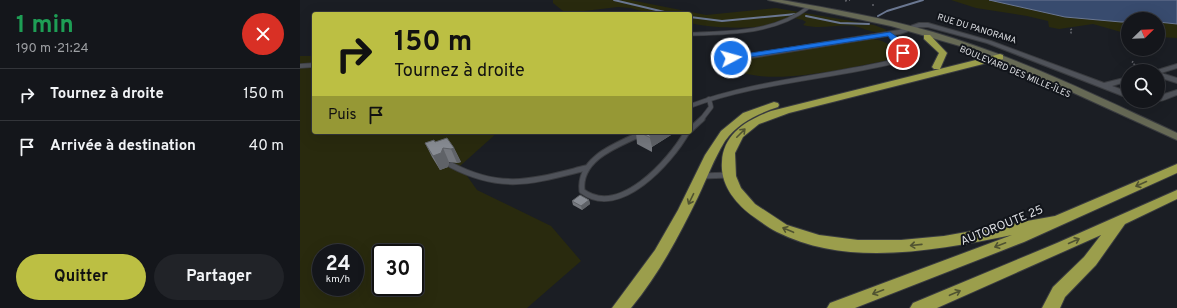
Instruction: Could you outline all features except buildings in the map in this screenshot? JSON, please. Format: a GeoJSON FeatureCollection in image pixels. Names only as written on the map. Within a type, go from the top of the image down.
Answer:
{"type":"FeatureCollection","features":[{"type":"Feature","properties":{"kind":"highway"},"geometry":{"type":"LineString","coordinates":[[927,37],[943,53],[937,67]]}},
{"type":"Feature","properties":{"kind":"highway"},"geometry":{"type":"LineString","coordinates":[[621,308],[640,285],[662,252],[725,133],[735,124],[752,113],[779,104],[937,67],[991,57]]}},
{"type":"Feature","properties":{"kind":"highway"},"geometry":{"type":"LineString","coordinates":[[991,57],[764,117],[745,129],[732,144],[728,157],[729,175],[733,188],[742,199],[766,219],[805,237],[845,244],[893,247],[924,244],[1062,220]]}},
{"type":"Feature","properties":{"kind":"highway","name":"AUTOROUTE 25"},"geometry":{"type":"LineString","coordinates":[[836,308],[1062,220],[1177,168]]}},
{"type":"Feature","properties":{"kind":"highway"},"geometry":{"type":"LineString","coordinates":[[919,308],[1120,221],[1177,194]]}},
{"type":"Feature","properties":{"kind":"highway"},"geometry":{"type":"LineString","coordinates":[[1051,308],[1059,292],[1090,260],[1120,221]]}},
{"type":"Feature","properties":{"kind":"street","name":"BOULEVARD DES MILLE-ÎLES"},"geometry":{"type":"LineString","coordinates":[[771,0],[868,18],[991,57],[1175,141]]}},
{"type":"Feature","properties":{"kind":"street","name":"RUE DU PANORAMA"},"geometry":{"type":"LineString","coordinates":[[723,58],[745,57],[890,34],[909,30],[919,25],[928,25],[981,39],[1024,54],[1121,93]]}},
{"type":"Feature","properties":{"kind":"street","name":"BOULEVARD DES MILLE-ÎLES"},"geometry":{"type":"LineString","coordinates":[[909,30],[991,57]]}},
{"type":"Feature","properties":{"kind":"street"},"geometry":{"type":"LineString","coordinates":[[1165,69],[1177,66]]}},
{"type":"Feature","properties":{"kind":"street"},"geometry":{"type":"LineString","coordinates":[[1165,77],[1177,81]]}},
{"type":"Feature","properties":{"kind":"street"},"geometry":{"type":"LineString","coordinates":[[1102,86],[1121,81]]}},
{"type":"Feature","properties":{"kind":"street"},"geometry":{"type":"LineString","coordinates":[[1165,96],[1177,92]]}},
{"type":"Feature","properties":{"kind":"lane"},"geometry":{"type":"LineString","coordinates":[[692,34],[733,31],[776,25],[798,17],[808,7]]}},
{"type":"Feature","properties":{"kind":"lane"},"geometry":{"type":"LineString","coordinates":[[692,105],[709,99],[780,82],[833,75],[896,61],[901,58],[903,53],[890,34]]}},
{"type":"Feature","properties":{"kind":"lane"},"geometry":{"type":"LineString","coordinates":[[300,66],[312,64]]}},
{"type":"Feature","properties":{"kind":"lane"},"geometry":{"type":"LineString","coordinates":[[692,128],[699,123],[711,107],[709,99]]}},
{"type":"Feature","properties":{"kind":"lane"},"geometry":{"type":"LineString","coordinates":[[641,134],[597,157],[586,168],[580,180],[582,191],[594,199],[602,200],[631,190],[660,167],[676,150],[686,134]]}},
{"type":"Feature","properties":{"kind":"lane"},"geometry":{"type":"LineString","coordinates":[[452,165],[470,175],[509,183],[532,181],[586,168]]}},
{"type":"Feature","properties":{"kind":"lane"},"geometry":{"type":"LineString","coordinates":[[702,176],[729,175]]}},
{"type":"Feature","properties":{"kind":"path"},"geometry":{"type":"LineString","coordinates":[[845,1],[850,0]]}},
{"type":"Feature","properties":{"kind":"path"},"geometry":{"type":"LineString","coordinates":[[988,33],[986,30],[989,29]]}},
{"type":"Feature","properties":{"kind":"path"},"geometry":{"type":"LineString","coordinates":[[1072,29],[1070,31],[1072,35]]}},
{"type":"Feature","properties":{"kind":"path"},"geometry":{"type":"LineString","coordinates":[[1133,61],[1132,63],[1134,64]]}},
{"type":"Feature","properties":{"kind":"green space"},"geometry":{"type":"Polygon","coordinates":[[[553,0],[630,0],[691,12],[644,12],[631,8],[618,7],[576,12],[563,11],[553,3],[553,0]]]}},
{"type":"Feature","properties":{"kind":"green space"},"geometry":{"type":"Polygon","coordinates":[[[951,0],[989,0],[1065,17],[1121,21],[1121,32],[1093,24],[1059,29],[1049,27],[1048,21],[976,8],[951,0]]]}},
{"type":"Feature","properties":{"kind":"green space"},"geometry":{"type":"Polygon","coordinates":[[[776,8],[874,25],[887,30],[883,32],[875,32],[854,26],[810,26],[803,25],[806,22],[797,18],[784,19],[764,26],[747,28],[727,28],[692,24],[692,12],[706,15],[776,8]]]}},
{"type":"Feature","properties":{"kind":"green space"},"geometry":{"type":"Polygon","coordinates":[[[1165,23],[1177,24],[1177,38],[1165,37],[1165,23]]]}},
{"type":"Feature","properties":{"kind":"green space"},"geometry":{"type":"Polygon","coordinates":[[[871,39],[881,41],[889,45],[895,51],[892,57],[884,61],[828,72],[784,77],[745,73],[731,67],[737,61],[871,39]]]}},
{"type":"Feature","properties":{"kind":"green space"},"geometry":{"type":"Polygon","coordinates":[[[300,56],[312,56],[312,134],[496,134],[460,166],[477,190],[551,226],[581,261],[527,308],[300,308],[300,56]]]}},
{"type":"Feature","properties":{"kind":"water"},"geometry":{"type":"Polygon","coordinates":[[[989,0],[1177,0],[1177,24],[1165,23],[1165,12],[1121,12],[1121,22],[1065,17],[989,0]]]}},
{"type":"Feature","properties":{"kind":"waterway"},"geometry":{"type":"LineString","coordinates":[[614,0],[665,12]]}},
{"type":"Feature","properties":{"kind":"waterway"},"geometry":{"type":"LineString","coordinates":[[878,16],[887,11],[923,0]]}},
{"type":"Feature","properties":{"kind":"waterway"},"geometry":{"type":"LineString","coordinates":[[692,17],[722,21],[796,14]]}},
{"type":"Feature","properties":{"kind":"waterway"},"geometry":{"type":"LineString","coordinates":[[806,16],[840,23],[869,24]]}},
{"type":"Feature","properties":{"kind":"route"},"geometry":{"type":"LineString","coordinates":[[731,58],[890,34],[902,48],[903,53]]}}]}
